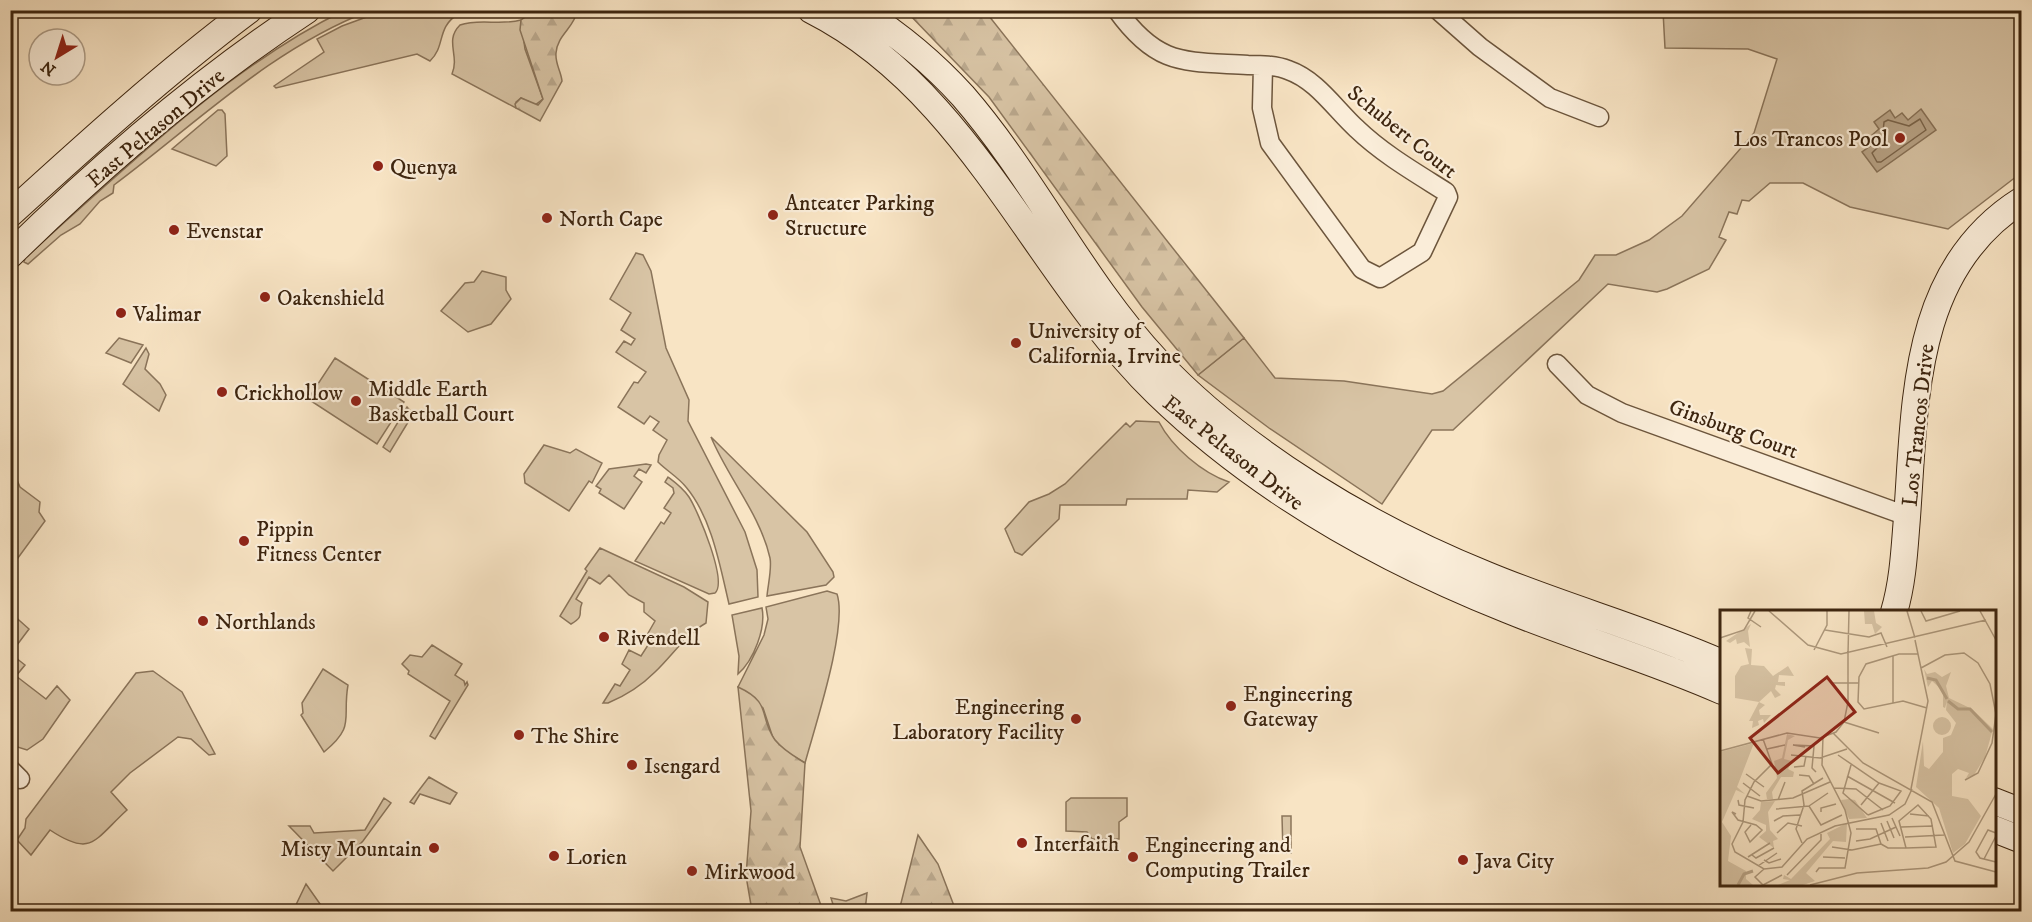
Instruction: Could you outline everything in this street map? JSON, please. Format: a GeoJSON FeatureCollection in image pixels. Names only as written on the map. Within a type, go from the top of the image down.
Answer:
{"type":"FeatureCollection","features":[{"type":"Feature","properties":{"kind":"main road","name":"East Peltason Drive"},"geometry":{"type":"LineString","coordinates":[[10,214],[98,133],[203,45],[249,10]]}},
{"type":"Feature","properties":{"kind":"main road","name":"East Peltason Drive"},"geometry":{"type":"LineString","coordinates":[[10,255],[133,143],[232,63],[307,10]]}},
{"type":"Feature","properties":{"kind":"main road","name":"East Peltason Drive"},"geometry":{"type":"LineString","coordinates":[[811,10],[832,21],[876,52],[919,89],[953,128],[1091,316],[1140,375],[1219,446],[1264,480],[1374,549],[1442,583],[1720,690]]}},
{"type":"Feature","properties":{"kind":"main road","name":"East Peltason Drive"},"geometry":{"type":"LineString","coordinates":[[860,10],[923,57],[962,95],[1003,147],[1084,266],[1155,359],[1217,415],[1271,457],[1379,525],[1428,550],[1488,576],[1662,637],[1720,662]]}},
{"type":"Feature","properties":{"kind":"main road","name":"Los Trancos Drive"},"geometry":{"type":"LineString","coordinates":[[1894,610],[1907,516],[1922,352],[1935,304],[1957,263],[1972,243],[2009,208],[2022,200]]}},
{"type":"Feature","properties":{"kind":"main road"},"geometry":{"type":"LineString","coordinates":[[1996,801],[2022,812]]}},
{"type":"Feature","properties":{"kind":"main road"},"geometry":{"type":"LineString","coordinates":[[1996,829],[2022,840]]}},
{"type":"Feature","properties":{"kind":"street","name":"Schubert Court"},"geometry":{"type":"LineString","coordinates":[[1117,10],[1132,31],[1153,50],[1176,60],[1263,66],[1287,69],[1300,75],[1358,130],[1446,192],[1448,197],[1422,252],[1380,278],[1362,268],[1270,143],[1262,108],[1263,66]]}},
{"type":"Feature","properties":{"kind":"street"},"geometry":{"type":"LineString","coordinates":[[1437,10],[1480,47],[1550,98],[1599,117]]}},
{"type":"Feature","properties":{"kind":"street","name":"Ginsburg Court"},"geometry":{"type":"LineString","coordinates":[[1557,364],[1587,395],[1622,413],[1907,516]]}},
{"type":"Feature","properties":{"kind":"green space"},"geometry":{"type":"Polygon","coordinates":[[[536,10],[577,11],[576,17],[557,47],[556,61],[562,81],[540,121],[516,108],[515,104],[521,98],[538,105],[543,99],[520,30],[521,20],[536,10]]]}},
{"type":"Feature","properties":{"kind":"green space"},"geometry":{"type":"Polygon","coordinates":[[[1725,10],[2021,11],[2021,173],[1948,229],[1850,207],[1803,183],[1770,183],[1749,201],[1742,200],[1737,214],[1729,212],[1719,237],[1726,240],[1709,269],[1657,292],[1608,284],[1453,430],[1432,430],[1382,504],[1269,428],[1198,375],[1244,338],[1275,378],[1344,381],[1432,394],[1443,391],[1579,280],[1595,255],[1616,255],[1649,240],[1682,216],[1754,133],[1777,59],[1748,49],[1665,48],[1663,11],[1698,13],[1725,10]]]}},
{"type":"Feature","properties":{"kind":"green space"},"geometry":{"type":"Polygon","coordinates":[[[343,11],[369,11],[333,27],[267,66],[114,185],[113,193],[100,201],[80,224],[61,235],[28,264],[24,262],[25,258],[176,124],[258,62],[300,34],[343,11]]]}},
{"type":"Feature","properties":{"kind":"green space"},"geometry":{"type":"Polygon","coordinates":[[[383,11],[516,11],[458,14],[447,25],[438,49],[430,61],[417,54],[276,88],[274,86],[324,52],[317,39],[342,26],[383,11]]]}},
{"type":"Feature","properties":{"kind":"green space"},"geometry":{"type":"Polygon","coordinates":[[[906,11],[985,11],[1244,338],[1198,375],[1142,307],[989,97],[906,11]]]}},
{"type":"Feature","properties":{"kind":"green space"},"geometry":{"type":"Polygon","coordinates":[[[521,20],[525,49],[543,99],[535,105],[521,98],[516,102],[516,108],[452,74],[454,67],[453,37],[460,25],[468,23],[521,20]]]}},
{"type":"Feature","properties":{"kind":"green space"},"geometry":{"type":"Polygon","coordinates":[[[218,110],[222,110],[225,114],[227,156],[216,166],[172,149],[218,110]]]}},
{"type":"Feature","properties":{"kind":"green space"},"geometry":{"type":"Polygon","coordinates":[[[636,253],[643,255],[651,271],[666,348],[689,400],[688,421],[745,532],[757,570],[758,597],[729,604],[714,543],[695,499],[680,480],[658,462],[667,440],[653,430],[659,422],[650,416],[644,424],[618,407],[634,382],[638,383],[646,372],[616,352],[624,341],[631,345],[635,339],[621,330],[631,313],[610,299],[636,253]]]}},
{"type":"Feature","properties":{"kind":"green space"},"geometry":{"type":"Polygon","coordinates":[[[482,271],[506,277],[506,290],[511,299],[491,324],[468,332],[441,311],[465,283],[474,282],[482,271]]]}},
{"type":"Feature","properties":{"kind":"green space"},"geometry":{"type":"Polygon","coordinates":[[[119,338],[143,345],[131,363],[106,353],[119,338]]]}},
{"type":"Feature","properties":{"kind":"green space"},"geometry":{"type":"Polygon","coordinates":[[[146,348],[149,354],[145,369],[160,384],[166,395],[159,411],[123,384],[146,348]]]}},
{"type":"Feature","properties":{"kind":"green space","name":"Middle Earth Basketball Court"},"geometry":{"type":"Polygon","coordinates":[[[335,358],[404,402],[377,444],[308,399],[335,358]]]}},
{"type":"Feature","properties":{"kind":"green space"},"geometry":{"type":"Polygon","coordinates":[[[407,407],[413,414],[390,452],[383,447],[407,407]]]}},
{"type":"Feature","properties":{"kind":"green space"},"geometry":{"type":"Polygon","coordinates":[[[1136,421],[1159,422],[1172,441],[1198,466],[1229,482],[1217,492],[1188,490],[1187,499],[1127,499],[1126,505],[1060,505],[1059,519],[1022,555],[1015,552],[1005,529],[1029,502],[1065,484],[1126,423],[1130,427],[1136,421]]]}},
{"type":"Feature","properties":{"kind":"green space"},"geometry":{"type":"Polygon","coordinates":[[[711,437],[807,532],[833,572],[834,577],[826,585],[767,596],[770,558],[765,542],[759,526],[711,437]]]}},
{"type":"Feature","properties":{"kind":"green space"},"geometry":{"type":"Polygon","coordinates":[[[544,445],[570,453],[576,449],[602,463],[592,483],[589,481],[569,511],[525,483],[524,474],[544,445]]]}},
{"type":"Feature","properties":{"kind":"green space"},"geometry":{"type":"Polygon","coordinates":[[[651,465],[646,473],[639,469],[634,476],[642,482],[624,509],[599,493],[601,489],[596,486],[609,469],[651,465]]]}},
{"type":"Feature","properties":{"kind":"green space"},"geometry":{"type":"Polygon","coordinates":[[[11,466],[20,487],[40,502],[39,512],[45,521],[15,562],[10,559],[13,554],[10,552],[11,466]]]}},
{"type":"Feature","properties":{"kind":"green space"},"geometry":{"type":"Polygon","coordinates":[[[668,477],[682,488],[699,516],[718,575],[718,586],[715,593],[709,594],[635,561],[661,522],[664,524],[671,513],[664,508],[674,493],[673,488],[665,482],[668,477]]]}},
{"type":"Feature","properties":{"kind":"green space"},"geometry":{"type":"Polygon","coordinates":[[[600,548],[684,587],[708,602],[706,623],[685,640],[645,681],[627,694],[608,703],[603,703],[615,684],[620,686],[630,670],[622,664],[629,650],[641,656],[652,639],[647,635],[655,621],[644,612],[644,603],[629,595],[609,575],[600,584],[589,577],[576,599],[582,603],[580,616],[576,621],[571,624],[560,616],[587,571],[585,569],[600,548]]]}},
{"type":"Feature","properties":{"kind":"green space"},"geometry":{"type":"Polygon","coordinates":[[[827,591],[837,594],[838,629],[829,677],[805,763],[786,752],[773,738],[763,708],[738,687],[764,635],[768,619],[766,607],[827,591]]]}},
{"type":"Feature","properties":{"kind":"green space"},"geometry":{"type":"Polygon","coordinates":[[[762,608],[762,625],[758,643],[749,661],[738,674],[739,656],[732,615],[762,608]]]}},
{"type":"Feature","properties":{"kind":"green space"},"geometry":{"type":"Polygon","coordinates":[[[11,613],[29,629],[11,653],[11,613]]]}},
{"type":"Feature","properties":{"kind":"green space"},"geometry":{"type":"Polygon","coordinates":[[[432,645],[462,664],[455,675],[464,681],[465,685],[467,682],[468,685],[435,739],[430,736],[450,701],[408,674],[409,671],[402,664],[410,655],[422,657],[432,645]]]}},
{"type":"Feature","properties":{"kind":"green space"},"geometry":{"type":"Polygon","coordinates":[[[11,654],[25,665],[16,676],[46,699],[57,686],[70,700],[43,739],[27,750],[11,745],[10,682],[13,680],[11,680],[11,654]]]}},
{"type":"Feature","properties":{"kind":"green space"},"geometry":{"type":"Polygon","coordinates":[[[323,669],[348,685],[344,728],[334,743],[324,752],[301,715],[303,713],[302,703],[323,669]]]}},
{"type":"Feature","properties":{"kind":"green space"},"geometry":{"type":"Polygon","coordinates":[[[153,671],[182,692],[215,754],[209,755],[191,739],[178,737],[130,773],[111,792],[127,810],[99,837],[84,844],[75,843],[50,830],[31,855],[17,840],[25,828],[26,819],[136,673],[153,671]]]}},
{"type":"Feature","properties":{"kind":"green space"},"geometry":{"type":"Polygon","coordinates":[[[738,687],[761,704],[767,724],[778,744],[805,763],[800,847],[823,911],[752,911],[746,876],[751,811],[738,687]]]}},
{"type":"Feature","properties":{"kind":"green space"},"geometry":{"type":"Polygon","coordinates":[[[429,777],[457,793],[450,804],[420,794],[414,804],[410,802],[429,777]]]}},
{"type":"Feature","properties":{"kind":"green space"},"geometry":{"type":"Polygon","coordinates":[[[384,798],[391,803],[363,841],[333,871],[289,826],[310,826],[314,833],[365,830],[384,798]]]}},
{"type":"Feature","properties":{"kind":"green space"},"geometry":{"type":"Polygon","coordinates":[[[1071,798],[1127,798],[1127,816],[1119,822],[1119,839],[1092,839],[1087,832],[1066,831],[1066,802],[1071,798]]]}},
{"type":"Feature","properties":{"kind":"green space"},"geometry":{"type":"Polygon","coordinates":[[[1282,816],[1291,816],[1291,853],[1283,853],[1282,816]]]}},
{"type":"Feature","properties":{"kind":"green space"},"geometry":{"type":"Polygon","coordinates":[[[918,835],[938,864],[956,911],[899,911],[918,835]]]}},
{"type":"Feature","properties":{"kind":"green space"},"geometry":{"type":"Polygon","coordinates":[[[306,884],[325,911],[293,911],[306,884]]]}},
{"type":"Feature","properties":{"kind":"green space"},"geometry":{"type":"Polygon","coordinates":[[[867,893],[865,911],[835,911],[831,898],[846,901],[867,893]]]}},
{"type":"Feature","properties":{"kind":"water","name":"Los Trancos Pool"},"geometry":{"type":"Polygon","coordinates":[[[1921,109],[1936,130],[1877,172],[1862,152],[1877,141],[1872,135],[1879,129],[1874,122],[1890,110],[1895,118],[1902,113],[1908,120],[1921,109]]]}},
{"type":"Feature","properties":{"kind":"place","name":"Los Trancos Pool"},"geometry":{"type":"Point","coordinates":[1900,138]}},
{"type":"Feature","properties":{"kind":"place","name":"Quenya"},"geometry":{"type":"Point","coordinates":[378,166]}},
{"type":"Feature","properties":{"kind":"place","name":"Anteater Parking Structure"},"geometry":{"type":"Point","coordinates":[773,215]}},
{"type":"Feature","properties":{"kind":"place","name":"North Cape"},"geometry":{"type":"Point","coordinates":[547,218]}},
{"type":"Feature","properties":{"kind":"place","name":"Evenstar"},"geometry":{"type":"Point","coordinates":[174,230]}},
{"type":"Feature","properties":{"kind":"place","name":"Oakenshield"},"geometry":{"type":"Point","coordinates":[265,297]}},
{"type":"Feature","properties":{"kind":"place","name":"Valimar"},"geometry":{"type":"Point","coordinates":[121,313]}},
{"type":"Feature","properties":{"kind":"place","name":"University of California, Irvine"},"geometry":{"type":"Point","coordinates":[1016,343]}},
{"type":"Feature","properties":{"kind":"place","name":"Crickhollow"},"geometry":{"type":"Point","coordinates":[222,392]}},
{"type":"Feature","properties":{"kind":"place","name":"Middle Earth Basketball Court"},"geometry":{"type":"Point","coordinates":[356,401]}},
{"type":"Feature","properties":{"kind":"place","name":"Pippin Fitness Center"},"geometry":{"type":"Point","coordinates":[244,541]}},
{"type":"Feature","properties":{"kind":"place","name":"Northlands"},"geometry":{"type":"Point","coordinates":[203,621]}},
{"type":"Feature","properties":{"kind":"place","name":"Rivendell"},"geometry":{"type":"Point","coordinates":[604,637]}},
{"type":"Feature","properties":{"kind":"place","name":"Engineering Gateway"},"geometry":{"type":"Point","coordinates":[1231,706]}},
{"type":"Feature","properties":{"kind":"place","name":"Engineering Laboratory Facility"},"geometry":{"type":"Point","coordinates":[1076,719]}},
{"type":"Feature","properties":{"kind":"place","name":"The Shire"},"geometry":{"type":"Point","coordinates":[519,735]}},
{"type":"Feature","properties":{"kind":"place","name":"Isengard"},"geometry":{"type":"Point","coordinates":[632,765]}},
{"type":"Feature","properties":{"kind":"place","name":"Interfaith"},"geometry":{"type":"Point","coordinates":[1022,843]}},
{"type":"Feature","properties":{"kind":"place","name":"Misty Mountain"},"geometry":{"type":"Point","coordinates":[434,848]}},
{"type":"Feature","properties":{"kind":"place","name":"Lorien"},"geometry":{"type":"Point","coordinates":[554,856]}},
{"type":"Feature","properties":{"kind":"place","name":"Engineering and Computing Trailer"},"geometry":{"type":"Point","coordinates":[1133,857]}},
{"type":"Feature","properties":{"kind":"place","name":"Java City"},"geometry":{"type":"Point","coordinates":[1463,860]}},
{"type":"Feature","properties":{"kind":"place","name":"Mirkwood"},"geometry":{"type":"Point","coordinates":[692,871]}}]}
